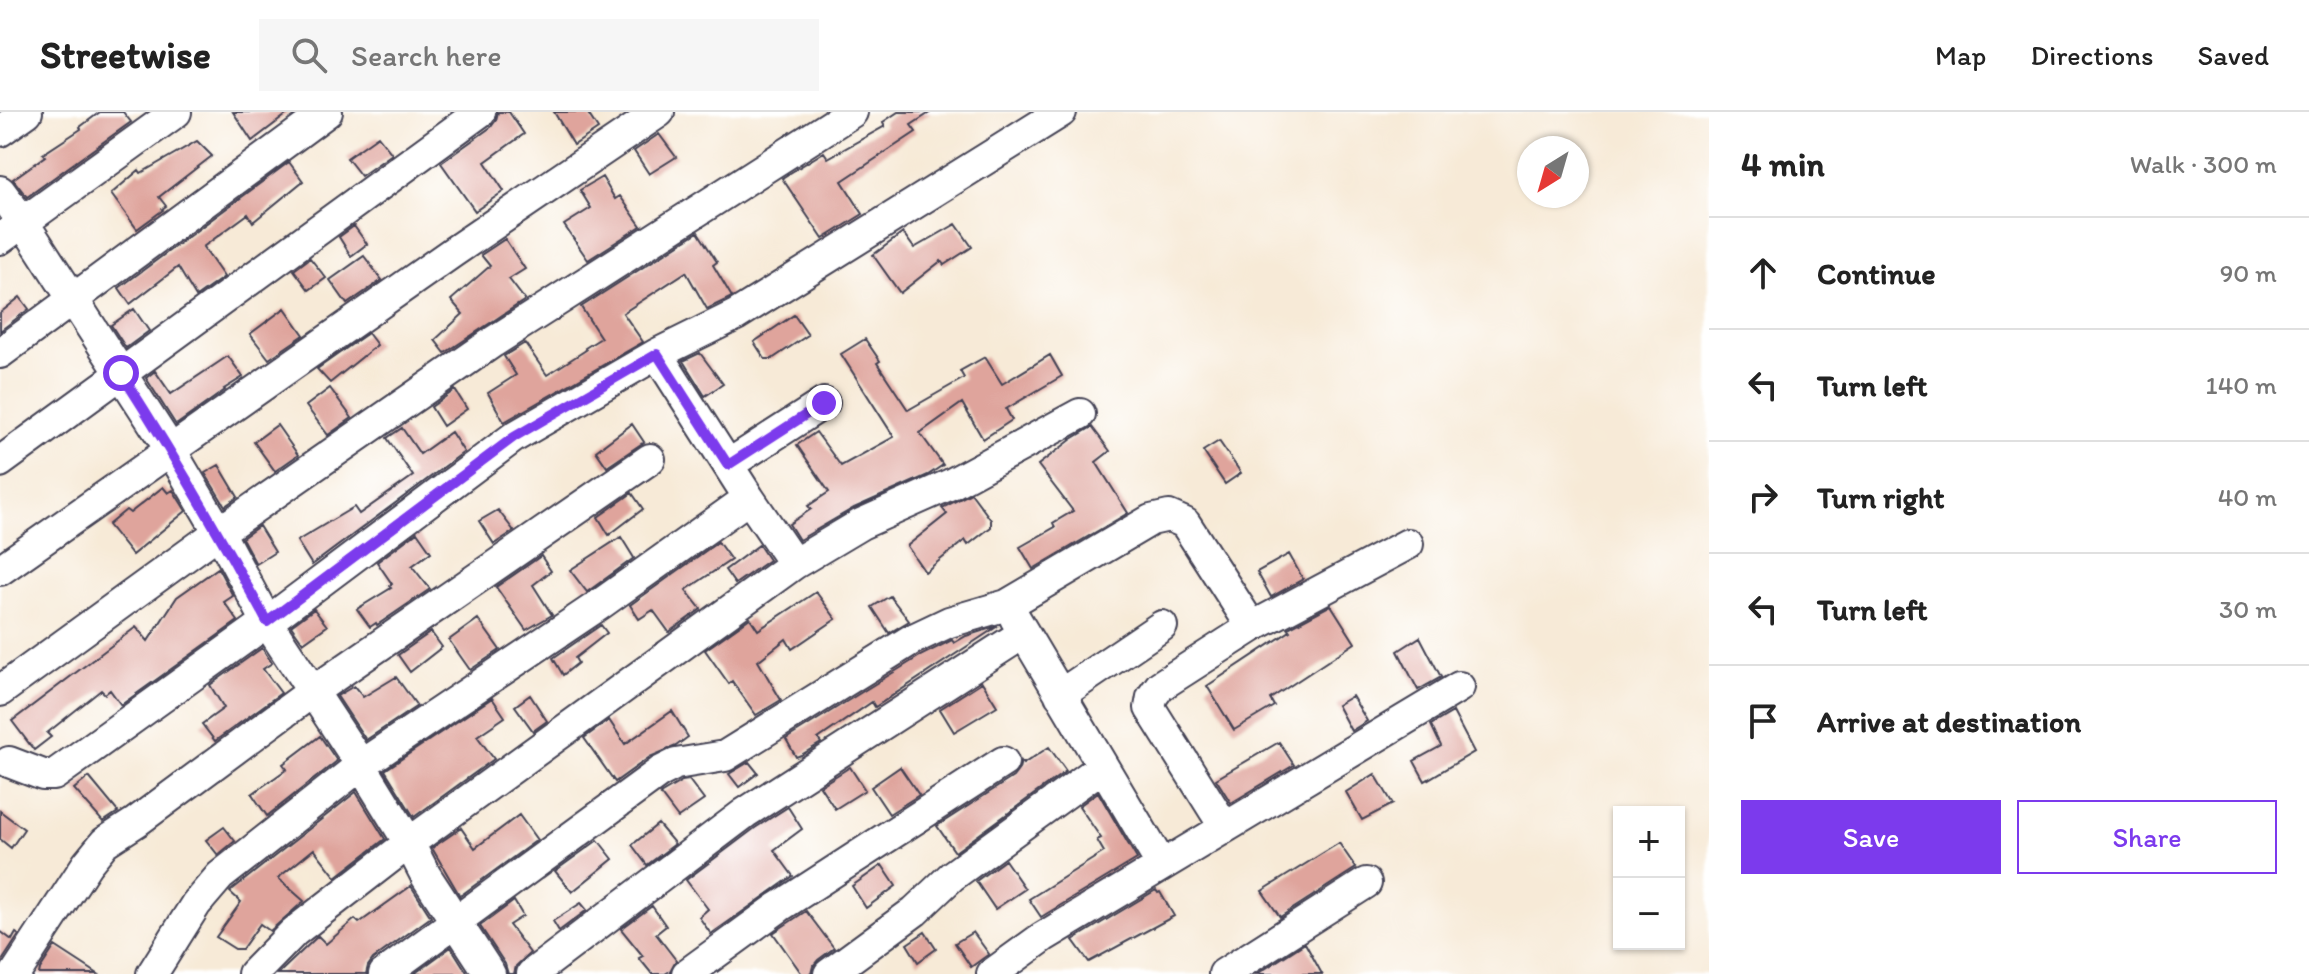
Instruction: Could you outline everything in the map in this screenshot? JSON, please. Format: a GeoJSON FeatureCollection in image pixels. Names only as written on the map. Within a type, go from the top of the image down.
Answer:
{"type":"FeatureCollection","features":[{"type":"Feature","properties":{"kind":"street"},"geometry":{"type":"LineString","coordinates":[[0,131],[27,112]]}},
{"type":"Feature","properties":{"kind":"street"},"geometry":{"type":"LineString","coordinates":[[12,231],[176,112]]}},
{"type":"Feature","properties":{"kind":"street"},"geometry":{"type":"LineString","coordinates":[[0,353],[327,112]]}},
{"type":"Feature","properties":{"kind":"street"},"geometry":{"type":"LineString","coordinates":[[0,462],[480,112]]}},
{"type":"Feature","properties":{"kind":"street"},"geometry":{"type":"LineString","coordinates":[[0,570],[453,252],[659,112]]}},
{"type":"Feature","properties":{"kind":"street"},"geometry":{"type":"LineString","coordinates":[[0,691],[219,532],[493,342],[852,112]]}},
{"type":"Feature","properties":{"kind":"street"},"geometry":{"type":"LineString","coordinates":[[3,764],[54,775],[267,622],[514,437],[657,354],[736,315],[1061,112]]}},
{"type":"Feature","properties":{"kind":"street"},"geometry":{"type":"LineString","coordinates":[[0,191],[12,231],[73,301],[170,449],[267,622],[361,765],[426,876],[490,974]]}},
{"type":"Feature","properties":{"kind":"street"},"geometry":{"type":"LineString","coordinates":[[657,354],[794,564]]}},
{"type":"Feature","properties":{"kind":"street"},"geometry":{"type":"LineString","coordinates":[[728,465],[824,403]]}},
{"type":"Feature","properties":{"kind":"street"},"geometry":{"type":"LineString","coordinates":[[253,974],[294,932],[409,843],[794,564],[861,524],[951,484],[1080,414]]}},
{"type":"Feature","properties":{"kind":"street"},"geometry":{"type":"LineString","coordinates":[[15,974],[87,864],[105,842],[312,692],[650,459]]}},
{"type":"Feature","properties":{"kind":"street"},"geometry":{"type":"LineString","coordinates":[[152,974],[196,904],[220,876],[361,765],[599,605],[749,498]]}},
{"type":"Feature","properties":{"kind":"street"},"geometry":{"type":"LineString","coordinates":[[384,974],[660,772],[676,764],[725,756],[911,640],[949,622],[1007,605],[1151,520],[1169,516],[1185,523],[1252,627]]}},
{"type":"Feature","properties":{"kind":"street"},"geometry":{"type":"LineString","coordinates":[[1224,826],[1150,708],[1152,697],[1160,686],[1252,627],[1408,544]]}},
{"type":"Feature","properties":{"kind":"street"},"geometry":{"type":"LineString","coordinates":[[1007,605],[1161,864]]}},
{"type":"Feature","properties":{"kind":"street"},"geometry":{"type":"LineString","coordinates":[[1060,695],[1162,626]]}},
{"type":"Feature","properties":{"kind":"street"},"geometry":{"type":"LineString","coordinates":[[532,974],[745,813],[1024,633]]}},
{"type":"Feature","properties":{"kind":"street"},"geometry":{"type":"LineString","coordinates":[[992,974],[1043,937],[1161,864],[1459,687]]}},
{"type":"Feature","properties":{"kind":"street"},"geometry":{"type":"LineString","coordinates":[[687,974],[779,907],[1003,762]]}},
{"type":"Feature","properties":{"kind":"street"},"geometry":{"type":"LineString","coordinates":[[829,974],[915,911],[952,876],[1102,767]]}},
{"type":"Feature","properties":{"kind":"street"},"geometry":{"type":"LineString","coordinates":[[1224,974],[1366,883]]}},
{"type":"Feature","properties":{"kind":"building"},"geometry":{"type":"Polygon","coordinates":[[[100,112],[123,112],[131,122],[27,197],[13,179],[100,112]]]}},
{"type":"Feature","properties":{"kind":"building"},"geometry":{"type":"Polygon","coordinates":[[[233,112],[290,112],[252,141],[233,112]]]}},
{"type":"Feature","properties":{"kind":"building"},"geometry":{"type":"Polygon","coordinates":[[[498,112],[509,112],[524,134],[485,162],[504,191],[475,211],[441,163],[491,127],[498,112]]]}},
{"type":"Feature","properties":{"kind":"building"},"geometry":{"type":"Polygon","coordinates":[[[554,112],[587,112],[598,129],[574,145],[554,112]]]}},
{"type":"Feature","properties":{"kind":"building"},"geometry":{"type":"Polygon","coordinates":[[[898,112],[931,112],[911,125],[916,132],[842,181],[863,214],[823,239],[782,178],[824,152],[828,158],[885,126],[883,122],[898,112]]]}},
{"type":"Feature","properties":{"kind":"building"},"geometry":{"type":"Polygon","coordinates":[[[659,134],[676,157],[649,174],[634,151],[659,134]]]}},
{"type":"Feature","properties":{"kind":"building"},"geometry":{"type":"Polygon","coordinates":[[[378,136],[392,154],[361,176],[347,158],[378,136]]]}},
{"type":"Feature","properties":{"kind":"building"},"geometry":{"type":"Polygon","coordinates":[[[197,141],[212,156],[159,197],[166,206],[137,229],[111,194],[139,170],[141,173],[197,141]]]}},
{"type":"Feature","properties":{"kind":"building"},"geometry":{"type":"Polygon","coordinates":[[[289,162],[303,181],[253,222],[248,214],[203,247],[224,277],[196,297],[178,267],[130,304],[119,288],[289,162]]]}},
{"type":"Feature","properties":{"kind":"building"},"geometry":{"type":"Polygon","coordinates":[[[602,177],[615,199],[620,196],[641,226],[588,260],[564,225],[591,208],[580,190],[602,177]]]}},
{"type":"Feature","properties":{"kind":"building"},"geometry":{"type":"Polygon","coordinates":[[[956,224],[972,247],[944,265],[941,261],[900,293],[873,255],[903,233],[914,248],[956,224]]]}},
{"type":"Feature","properties":{"kind":"building"},"geometry":{"type":"Polygon","coordinates":[[[354,226],[367,244],[351,256],[339,237],[354,226]]]}},
{"type":"Feature","properties":{"kind":"building"},"geometry":{"type":"Polygon","coordinates":[[[698,232],[717,262],[713,265],[732,297],[707,309],[686,272],[623,313],[643,342],[504,422],[488,393],[516,375],[504,356],[525,343],[547,375],[601,338],[581,307],[698,232]]]}},
{"type":"Feature","properties":{"kind":"building"},"geometry":{"type":"Polygon","coordinates":[[[505,239],[525,269],[509,279],[525,300],[445,353],[435,340],[463,314],[451,300],[490,266],[481,255],[505,239]]]}},
{"type":"Feature","properties":{"kind":"building"},"geometry":{"type":"Polygon","coordinates":[[[364,256],[382,280],[347,304],[330,280],[364,256]]]}},
{"type":"Feature","properties":{"kind":"building"},"geometry":{"type":"Polygon","coordinates":[[[310,258],[326,278],[309,290],[294,270],[310,258]]]}},
{"type":"Feature","properties":{"kind":"building"},"geometry":{"type":"Polygon","coordinates":[[[20,297],[29,309],[0,331],[0,313],[20,297]]]}},
{"type":"Feature","properties":{"kind":"building"},"geometry":{"type":"Polygon","coordinates":[[[285,308],[304,335],[269,359],[250,334],[285,308]]]}},
{"type":"Feature","properties":{"kind":"building"},"geometry":{"type":"Polygon","coordinates":[[[134,309],[149,331],[126,348],[111,325],[134,309]]]}},
{"type":"Feature","properties":{"kind":"building"},"geometry":{"type":"Polygon","coordinates":[[[794,315],[808,335],[772,359],[765,359],[754,342],[794,315]]]}},
{"type":"Feature","properties":{"kind":"building"},"geometry":{"type":"Polygon","coordinates":[[[368,333],[377,345],[330,383],[317,369],[368,333]]]}},
{"type":"Feature","properties":{"kind":"building"},"geometry":{"type":"Polygon","coordinates":[[[865,339],[908,410],[964,378],[960,371],[985,357],[1002,384],[1050,355],[1062,376],[1006,409],[1012,420],[983,439],[962,403],[920,433],[943,465],[928,475],[854,508],[799,540],[789,524],[829,492],[797,445],[816,432],[841,466],[894,437],[841,354],[865,339]]]}},
{"type":"Feature","properties":{"kind":"building"},"geometry":{"type":"Polygon","coordinates":[[[700,353],[723,384],[705,396],[683,361],[700,353]]]}},
{"type":"Feature","properties":{"kind":"building"},"geometry":{"type":"Polygon","coordinates":[[[228,356],[243,377],[176,425],[146,378],[155,371],[171,394],[228,356]]]}},
{"type":"Feature","properties":{"kind":"building"},"geometry":{"type":"Polygon","coordinates":[[[330,388],[352,418],[328,435],[306,406],[330,388]]]}},
{"type":"Feature","properties":{"kind":"building"},"geometry":{"type":"Polygon","coordinates":[[[455,390],[467,409],[443,426],[431,407],[455,390]]]}},
{"type":"Feature","properties":{"kind":"building"},"geometry":{"type":"Polygon","coordinates":[[[632,424],[644,442],[607,467],[596,451],[632,424]]]}},
{"type":"Feature","properties":{"kind":"building"},"geometry":{"type":"Polygon","coordinates":[[[277,425],[298,455],[275,471],[254,442],[277,425]]]}},
{"type":"Feature","properties":{"kind":"building"},"geometry":{"type":"Polygon","coordinates":[[[1092,427],[1110,451],[1096,462],[1128,513],[1033,569],[1020,547],[1055,527],[1053,523],[1073,511],[1038,465],[1092,427]]]}},
{"type":"Feature","properties":{"kind":"building"},"geometry":{"type":"Polygon","coordinates":[[[402,428],[420,454],[451,432],[464,452],[312,565],[297,541],[354,507],[359,514],[413,476],[387,438],[402,428]]]}},
{"type":"Feature","properties":{"kind":"building"},"geometry":{"type":"Polygon","coordinates":[[[1219,441],[1241,473],[1225,484],[1203,451],[1219,441]]]}},
{"type":"Feature","properties":{"kind":"building"},"geometry":{"type":"Polygon","coordinates":[[[219,465],[238,497],[225,506],[205,473],[219,465]]]}},
{"type":"Feature","properties":{"kind":"building"},"geometry":{"type":"Polygon","coordinates":[[[163,487],[168,493],[173,490],[186,511],[132,555],[108,525],[126,510],[130,513],[163,487]]]}},
{"type":"Feature","properties":{"kind":"building"},"geometry":{"type":"Polygon","coordinates":[[[632,493],[643,509],[609,535],[598,517],[632,493]]]}},
{"type":"Feature","properties":{"kind":"building"},"geometry":{"type":"Polygon","coordinates":[[[971,493],[991,520],[991,527],[968,545],[965,540],[925,572],[907,546],[947,514],[942,508],[971,493]]]}},
{"type":"Feature","properties":{"kind":"building"},"geometry":{"type":"Polygon","coordinates":[[[498,510],[514,531],[494,544],[479,521],[498,510]]]}},
{"type":"Feature","properties":{"kind":"building"},"geometry":{"type":"Polygon","coordinates":[[[259,526],[275,552],[256,564],[242,538],[259,526]]]}},
{"type":"Feature","properties":{"kind":"building"},"geometry":{"type":"Polygon","coordinates":[[[417,532],[431,552],[412,566],[430,589],[370,627],[357,609],[391,588],[389,586],[392,584],[377,562],[417,532]]]}},
{"type":"Feature","properties":{"kind":"building"},"geometry":{"type":"Polygon","coordinates":[[[621,537],[634,558],[587,592],[570,570],[621,537]]]}},
{"type":"Feature","properties":{"kind":"building"},"geometry":{"type":"Polygon","coordinates":[[[718,542],[731,560],[686,590],[701,609],[669,632],[653,610],[639,619],[630,605],[718,542]]]}},
{"type":"Feature","properties":{"kind":"building"},"geometry":{"type":"Polygon","coordinates":[[[759,545],[769,560],[735,584],[725,570],[759,545]]]}},
{"type":"Feature","properties":{"kind":"building"},"geometry":{"type":"Polygon","coordinates":[[[1289,554],[1303,579],[1271,597],[1257,572],[1289,554]]]}},
{"type":"Feature","properties":{"kind":"building"},"geometry":{"type":"Polygon","coordinates":[[[541,556],[551,571],[533,585],[552,615],[526,630],[496,587],[541,556]]]}},
{"type":"Feature","properties":{"kind":"building"},"geometry":{"type":"Polygon","coordinates":[[[218,568],[233,596],[224,602],[238,621],[121,705],[110,690],[105,694],[101,690],[47,733],[51,737],[34,750],[12,721],[136,627],[148,641],[177,597],[218,568]]]}},
{"type":"Feature","properties":{"kind":"building"},"geometry":{"type":"Polygon","coordinates":[[[816,592],[836,619],[792,649],[786,639],[758,661],[781,700],[756,715],[705,650],[750,618],[758,630],[816,592]]]}},
{"type":"Feature","properties":{"kind":"building"},"geometry":{"type":"Polygon","coordinates":[[[890,596],[909,621],[889,633],[872,607],[890,596]]]}},
{"type":"Feature","properties":{"kind":"building"},"geometry":{"type":"Polygon","coordinates":[[[1331,605],[1355,643],[1270,699],[1274,706],[1234,730],[1207,686],[1290,631],[1288,628],[1331,605]]]}},
{"type":"Feature","properties":{"kind":"building"},"geometry":{"type":"Polygon","coordinates":[[[314,609],[327,626],[303,643],[291,626],[314,609]]]}},
{"type":"Feature","properties":{"kind":"building"},"geometry":{"type":"Polygon","coordinates":[[[478,619],[500,650],[470,670],[449,640],[478,619]]]}},
{"type":"Feature","properties":{"kind":"building"},"geometry":{"type":"Polygon","coordinates":[[[601,625],[607,633],[575,658],[578,663],[563,675],[553,658],[601,625]]]}},
{"type":"Feature","properties":{"kind":"building"},"geometry":{"type":"Polygon","coordinates":[[[998,626],[875,707],[872,702],[818,739],[821,743],[796,757],[786,739],[920,656],[952,640],[954,643],[998,626]]]}},
{"type":"Feature","properties":{"kind":"building"},"geometry":{"type":"Polygon","coordinates":[[[431,632],[442,647],[410,672],[398,655],[431,632]]]}},
{"type":"Feature","properties":{"kind":"building"},"geometry":{"type":"Polygon","coordinates":[[[1420,637],[1441,677],[1418,690],[1398,651],[1420,637]]]}},
{"type":"Feature","properties":{"kind":"building"},"geometry":{"type":"Polygon","coordinates":[[[262,648],[272,663],[263,669],[281,693],[215,741],[202,724],[224,708],[210,685],[262,648]]]}},
{"type":"Feature","properties":{"kind":"building"},"geometry":{"type":"Polygon","coordinates":[[[396,677],[417,706],[366,740],[337,696],[354,686],[363,697],[396,677]]]}},
{"type":"Feature","properties":{"kind":"building"},"geometry":{"type":"Polygon","coordinates":[[[982,682],[997,706],[954,732],[940,709],[982,682]]]}},
{"type":"Feature","properties":{"kind":"building"},"geometry":{"type":"Polygon","coordinates":[[[530,695],[547,721],[533,731],[515,706],[530,695]]]}},
{"type":"Feature","properties":{"kind":"building"},"geometry":{"type":"Polygon","coordinates":[[[1352,696],[1367,721],[1351,731],[1337,705],[1352,696]]]}},
{"type":"Feature","properties":{"kind":"building"},"geometry":{"type":"Polygon","coordinates":[[[492,698],[505,717],[477,736],[494,759],[414,817],[385,770],[492,698]]]}},
{"type":"Feature","properties":{"kind":"building"},"geometry":{"type":"Polygon","coordinates":[[[672,711],[688,737],[650,757],[615,782],[584,738],[609,720],[625,744],[672,711]]]}},
{"type":"Feature","properties":{"kind":"building"},"geometry":{"type":"Polygon","coordinates":[[[1453,712],[1474,752],[1425,781],[1414,761],[1441,746],[1431,725],[1453,712]]]}},
{"type":"Feature","properties":{"kind":"building"},"geometry":{"type":"Polygon","coordinates":[[[320,736],[337,761],[267,816],[252,794],[287,769],[283,764],[320,736]]]}},
{"type":"Feature","properties":{"kind":"building"},"geometry":{"type":"Polygon","coordinates":[[[1279,742],[1294,765],[1231,803],[1216,779],[1279,742]]]}},
{"type":"Feature","properties":{"kind":"building"},"geometry":{"type":"Polygon","coordinates":[[[1049,747],[1066,771],[955,852],[937,826],[1013,777],[1021,761],[1023,764],[1049,747]]]}},
{"type":"Feature","properties":{"kind":"building"},"geometry":{"type":"Polygon","coordinates":[[[749,762],[758,773],[739,787],[729,774],[749,762]]]}},
{"type":"Feature","properties":{"kind":"building"},"geometry":{"type":"Polygon","coordinates":[[[850,767],[865,790],[835,809],[820,786],[850,767]]]}},
{"type":"Feature","properties":{"kind":"building"},"geometry":{"type":"Polygon","coordinates":[[[900,767],[919,795],[889,814],[871,787],[900,767]]]}},
{"type":"Feature","properties":{"kind":"building"},"geometry":{"type":"Polygon","coordinates":[[[1375,774],[1393,804],[1362,820],[1346,792],[1375,774]]]}},
{"type":"Feature","properties":{"kind":"building"},"geometry":{"type":"Polygon","coordinates":[[[89,777],[118,812],[103,822],[74,789],[89,777]]]}},
{"type":"Feature","properties":{"kind":"building"},"geometry":{"type":"Polygon","coordinates":[[[689,780],[704,800],[678,818],[660,794],[689,780]]]}},
{"type":"Feature","properties":{"kind":"building"},"geometry":{"type":"Polygon","coordinates":[[[356,792],[385,839],[336,877],[314,849],[278,878],[304,901],[270,931],[260,924],[242,949],[235,949],[216,937],[241,902],[230,892],[356,792]]]}},
{"type":"Feature","properties":{"kind":"building"},"geometry":{"type":"Polygon","coordinates":[[[1098,792],[1137,859],[1041,917],[1029,899],[1104,852],[1097,840],[1101,838],[1079,806],[1098,792]]]}},
{"type":"Feature","properties":{"kind":"building"},"geometry":{"type":"Polygon","coordinates":[[[788,807],[802,829],[774,850],[793,876],[711,934],[699,917],[708,909],[686,880],[788,807]]]}},
{"type":"Feature","properties":{"kind":"building"},"geometry":{"type":"Polygon","coordinates":[[[0,811],[24,829],[11,848],[0,839],[0,811]]]}},
{"type":"Feature","properties":{"kind":"building"},"geometry":{"type":"Polygon","coordinates":[[[519,815],[537,840],[460,896],[432,848],[461,828],[475,848],[519,815]]]}},
{"type":"Feature","properties":{"kind":"building"},"geometry":{"type":"Polygon","coordinates":[[[658,824],[675,844],[647,865],[632,845],[658,824]]]}},
{"type":"Feature","properties":{"kind":"building"},"geometry":{"type":"Polygon","coordinates":[[[224,827],[235,841],[218,855],[206,840],[224,827]]]}},
{"type":"Feature","properties":{"kind":"building"},"geometry":{"type":"Polygon","coordinates":[[[598,840],[613,859],[572,892],[555,871],[598,840]]]}},
{"type":"Feature","properties":{"kind":"building"},"geometry":{"type":"Polygon","coordinates":[[[1339,843],[1356,868],[1280,917],[1262,891],[1339,843]]]}},
{"type":"Feature","properties":{"kind":"building"},"geometry":{"type":"Polygon","coordinates":[[[1005,860],[1025,889],[995,909],[976,881],[1005,860]]]}},
{"type":"Feature","properties":{"kind":"building"},"geometry":{"type":"Polygon","coordinates":[[[882,865],[896,886],[866,908],[852,886],[882,865]]]}},
{"type":"Feature","properties":{"kind":"building"},"geometry":{"type":"Polygon","coordinates":[[[411,886],[431,917],[373,959],[366,974],[278,974],[318,936],[326,944],[355,919],[359,923],[411,886]]]}},
{"type":"Feature","properties":{"kind":"building"},"geometry":{"type":"Polygon","coordinates":[[[1156,890],[1174,916],[1089,962],[1073,940],[1156,890]]]}},
{"type":"Feature","properties":{"kind":"building"},"geometry":{"type":"Polygon","coordinates":[[[514,901],[523,916],[509,925],[530,953],[516,966],[514,974],[508,974],[505,964],[480,926],[514,901]]]}},
{"type":"Feature","properties":{"kind":"building"},"geometry":{"type":"Polygon","coordinates":[[[581,903],[587,910],[559,931],[553,921],[581,903]]]}},
{"type":"Feature","properties":{"kind":"building"},"geometry":{"type":"Polygon","coordinates":[[[652,906],[666,926],[656,934],[676,960],[665,974],[652,974],[639,958],[643,956],[621,929],[652,906]]]}},
{"type":"Feature","properties":{"kind":"building"},"geometry":{"type":"Polygon","coordinates":[[[806,911],[834,948],[818,960],[811,974],[802,974],[773,933],[806,911]]]}},
{"type":"Feature","properties":{"kind":"building"},"geometry":{"type":"Polygon","coordinates":[[[0,931],[12,940],[16,933],[19,935],[0,964],[0,931]]]}},
{"type":"Feature","properties":{"kind":"building"},"geometry":{"type":"Polygon","coordinates":[[[925,932],[936,949],[918,962],[907,944],[925,932]]]}},
{"type":"Feature","properties":{"kind":"building"},"geometry":{"type":"Polygon","coordinates":[[[973,932],[989,954],[971,967],[955,943],[973,932]]]}},
{"type":"Feature","properties":{"kind":"building"},"geometry":{"type":"Polygon","coordinates":[[[1305,943],[1322,974],[1257,974],[1305,943]]]}},
{"type":"Feature","properties":{"kind":"building"},"geometry":{"type":"Polygon","coordinates":[[[55,946],[98,974],[39,974],[55,946]]]}},
{"type":"Feature","properties":{"kind":"building"},"geometry":{"type":"Polygon","coordinates":[[[451,947],[468,974],[414,974],[451,947]]]}},
{"type":"Feature","properties":{"kind":"route"},"geometry":{"type":"LineString","coordinates":[[121,373],[219,532],[267,622],[514,437],[657,354],[728,465],[824,403]]}}]}
